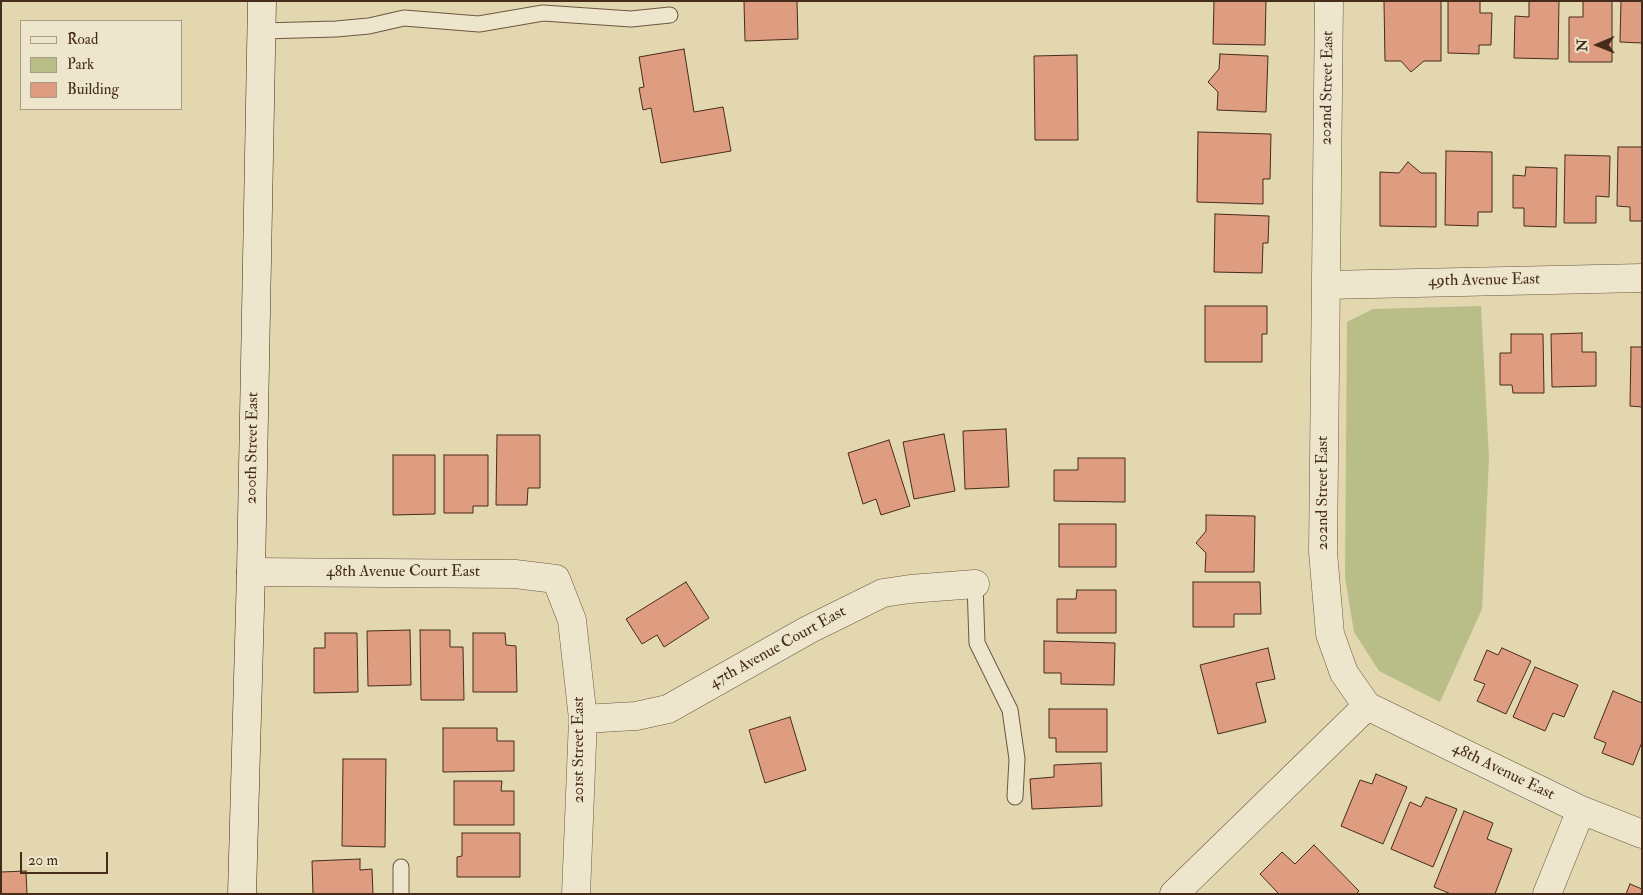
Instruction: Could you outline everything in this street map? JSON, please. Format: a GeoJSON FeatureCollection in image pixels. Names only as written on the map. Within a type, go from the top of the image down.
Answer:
{"type":"FeatureCollection","features":[{"type":"Feature","properties":{"kind":"street","name":"200th Street East"},"geometry":{"type":"LineString","coordinates":[[242,894],[251,572],[262,1]]}},
{"type":"Feature","properties":{"kind":"street","name":"202nd Street East"},"geometry":{"type":"LineString","coordinates":[[1329,1],[1323,552],[1330,634],[1344,673],[1367,706]]}},
{"type":"Feature","properties":{"kind":"street","name":"49th Avenue East"},"geometry":{"type":"LineString","coordinates":[[1326,284],[1642,278]]}},
{"type":"Feature","properties":{"kind":"street","name":"48th Avenue Court East"},"geometry":{"type":"LineString","coordinates":[[251,572],[515,574],[556,579]]}},
{"type":"Feature","properties":{"kind":"street","name":"201st Street East"},"geometry":{"type":"LineString","coordinates":[[556,579],[572,620],[583,719],[576,894]]}},
{"type":"Feature","properties":{"kind":"street","name":"47th Avenue Court East"},"geometry":{"type":"LineString","coordinates":[[583,719],[636,716],[668,709],[808,630],[883,593],[975,584]]}},
{"type":"Feature","properties":{"kind":"street","name":"48th Avenue East"},"geometry":{"type":"LineString","coordinates":[[1367,706],[1581,810],[1642,834]]}},
{"type":"Feature","properties":{"kind":"street"},"geometry":{"type":"LineString","coordinates":[[1174,894],[1367,706]]}},
{"type":"Feature","properties":{"kind":"street"},"geometry":{"type":"LineString","coordinates":[[1547,894],[1581,810]]}},
{"type":"Feature","properties":{"kind":"lane"},"geometry":{"type":"LineString","coordinates":[[262,31],[353,28],[404,18],[479,24],[543,13],[630,19],[670,15]]}},
{"type":"Feature","properties":{"kind":"lane"},"geometry":{"type":"LineString","coordinates":[[975,584],[977,643],[1010,710],[1017,759],[1015,797]]}},
{"type":"Feature","properties":{"kind":"lane"},"geometry":{"type":"LineString","coordinates":[[401,867],[401,894]]}},
{"type":"Feature","properties":{"kind":"green space"},"geometry":{"type":"Polygon","coordinates":[[[1481,306],[1489,458],[1482,609],[1440,702],[1379,671],[1354,632],[1345,577],[1347,322],[1373,309],[1481,306]]]}},
{"type":"Feature","properties":{"kind":"building"},"geometry":{"type":"Polygon","coordinates":[[[744,1],[797,1],[798,39],[745,41],[744,1]]]}},
{"type":"Feature","properties":{"kind":"building"},"geometry":{"type":"Polygon","coordinates":[[[1214,1],[1266,1],[1265,45],[1213,44],[1214,1]]]}},
{"type":"Feature","properties":{"kind":"building"},"geometry":{"type":"Polygon","coordinates":[[[1384,1],[1441,1],[1441,61],[1424,61],[1411,72],[1401,61],[1385,61],[1384,1]]]}},
{"type":"Feature","properties":{"kind":"building"},"geometry":{"type":"Polygon","coordinates":[[[1448,1],[1480,1],[1480,13],[1492,13],[1491,45],[1479,45],[1479,54],[1448,53],[1448,1]]]}},
{"type":"Feature","properties":{"kind":"building"},"geometry":{"type":"Polygon","coordinates":[[[1529,1],[1559,1],[1558,59],[1514,58],[1515,16],[1529,17],[1529,1]]]}},
{"type":"Feature","properties":{"kind":"building"},"geometry":{"type":"Polygon","coordinates":[[[1583,1],[1612,1],[1612,62],[1569,62],[1569,17],[1583,17],[1583,1]]]}},
{"type":"Feature","properties":{"kind":"building"},"geometry":{"type":"Polygon","coordinates":[[[1621,1],[1642,1],[1642,43],[1620,42],[1621,1]]]}},
{"type":"Feature","properties":{"kind":"building"},"geometry":{"type":"Polygon","coordinates":[[[684,49],[694,112],[723,107],[731,151],[661,163],[651,108],[643,110],[639,88],[644,87],[639,57],[684,49]]]}},
{"type":"Feature","properties":{"kind":"building"},"geometry":{"type":"Polygon","coordinates":[[[1220,54],[1268,56],[1266,112],[1217,110],[1218,92],[1208,82],[1219,69],[1220,54]]]}},
{"type":"Feature","properties":{"kind":"building"},"geometry":{"type":"Polygon","coordinates":[[[1077,55],[1078,140],[1035,140],[1034,56],[1077,55]]]}},
{"type":"Feature","properties":{"kind":"building"},"geometry":{"type":"Polygon","coordinates":[[[1198,132],[1271,134],[1270,179],[1263,179],[1263,204],[1197,202],[1198,132]]]}},
{"type":"Feature","properties":{"kind":"building"},"geometry":{"type":"Polygon","coordinates":[[[1618,147],[1642,147],[1642,221],[1630,221],[1630,207],[1617,206],[1618,147]]]}},
{"type":"Feature","properties":{"kind":"building"},"geometry":{"type":"Polygon","coordinates":[[[1446,151],[1492,152],[1492,212],[1478,212],[1478,226],[1445,225],[1446,151]]]}},
{"type":"Feature","properties":{"kind":"building"},"geometry":{"type":"Polygon","coordinates":[[[1565,155],[1610,156],[1609,197],[1596,196],[1596,223],[1564,223],[1565,155]]]}},
{"type":"Feature","properties":{"kind":"building"},"geometry":{"type":"Polygon","coordinates":[[[1408,162],[1421,173],[1436,173],[1436,227],[1380,226],[1380,172],[1399,173],[1408,162]]]}},
{"type":"Feature","properties":{"kind":"building"},"geometry":{"type":"Polygon","coordinates":[[[1526,167],[1557,168],[1556,227],[1524,226],[1524,208],[1513,208],[1513,175],[1525,176],[1526,167]]]}},
{"type":"Feature","properties":{"kind":"building"},"geometry":{"type":"Polygon","coordinates":[[[1215,214],[1269,216],[1268,243],[1263,243],[1262,273],[1214,272],[1215,214]]]}},
{"type":"Feature","properties":{"kind":"building"},"geometry":{"type":"Polygon","coordinates":[[[1205,306],[1267,306],[1267,334],[1262,334],[1262,362],[1205,362],[1205,306]]]}},
{"type":"Feature","properties":{"kind":"building"},"geometry":{"type":"Polygon","coordinates":[[[1582,333],[1582,352],[1596,352],[1596,386],[1552,387],[1551,334],[1582,333]]]}},
{"type":"Feature","properties":{"kind":"building"},"geometry":{"type":"Polygon","coordinates":[[[1511,334],[1543,334],[1544,393],[1513,393],[1512,385],[1500,385],[1500,353],[1511,353],[1511,334]]]}},
{"type":"Feature","properties":{"kind":"building"},"geometry":{"type":"Polygon","coordinates":[[[1631,347],[1642,347],[1642,407],[1630,406],[1631,347]]]}},
{"type":"Feature","properties":{"kind":"building"},"geometry":{"type":"Polygon","coordinates":[[[1006,429],[1009,487],[965,489],[963,431],[1006,429]]]}},
{"type":"Feature","properties":{"kind":"building"},"geometry":{"type":"Polygon","coordinates":[[[944,434],[955,491],[914,499],[903,442],[944,434]]]}},
{"type":"Feature","properties":{"kind":"building"},"geometry":{"type":"Polygon","coordinates":[[[497,435],[540,435],[540,488],[528,488],[527,505],[496,505],[497,435]]]}},
{"type":"Feature","properties":{"kind":"building"},"geometry":{"type":"Polygon","coordinates":[[[889,440],[910,506],[881,515],[876,499],[863,504],[848,453],[889,440]]]}},
{"type":"Feature","properties":{"kind":"building"},"geometry":{"type":"Polygon","coordinates":[[[393,455],[435,455],[435,514],[393,515],[393,455]]]}},
{"type":"Feature","properties":{"kind":"building"},"geometry":{"type":"Polygon","coordinates":[[[444,455],[488,455],[488,506],[473,506],[473,513],[444,513],[444,455]]]}},
{"type":"Feature","properties":{"kind":"building"},"geometry":{"type":"Polygon","coordinates":[[[1078,458],[1125,458],[1125,502],[1054,501],[1054,470],[1078,470],[1078,458]]]}},
{"type":"Feature","properties":{"kind":"building"},"geometry":{"type":"Polygon","coordinates":[[[1206,515],[1255,516],[1254,572],[1205,572],[1206,553],[1196,543],[1206,531],[1206,515]]]}},
{"type":"Feature","properties":{"kind":"building"},"geometry":{"type":"Polygon","coordinates":[[[1059,524],[1116,524],[1116,567],[1059,567],[1059,524]]]}},
{"type":"Feature","properties":{"kind":"building"},"geometry":{"type":"Polygon","coordinates":[[[686,582],[709,618],[664,647],[657,635],[642,644],[626,619],[686,582]]]}},
{"type":"Feature","properties":{"kind":"building"},"geometry":{"type":"Polygon","coordinates":[[[1193,582],[1260,582],[1261,614],[1234,614],[1234,627],[1193,627],[1193,582]]]}},
{"type":"Feature","properties":{"kind":"building"},"geometry":{"type":"Polygon","coordinates":[[[1077,590],[1116,590],[1116,633],[1057,633],[1057,599],[1076,599],[1077,590]]]}},
{"type":"Feature","properties":{"kind":"building"},"geometry":{"type":"Polygon","coordinates":[[[410,630],[411,685],[368,686],[367,631],[410,630]]]}},
{"type":"Feature","properties":{"kind":"building"},"geometry":{"type":"Polygon","coordinates":[[[420,630],[450,630],[450,647],[463,647],[464,700],[421,700],[420,630]]]}},
{"type":"Feature","properties":{"kind":"building"},"geometry":{"type":"Polygon","coordinates":[[[325,633],[357,633],[358,692],[314,693],[314,648],[325,648],[325,633]]]}},
{"type":"Feature","properties":{"kind":"building"},"geometry":{"type":"Polygon","coordinates":[[[473,633],[505,633],[506,645],[516,646],[517,692],[473,692],[473,633]]]}},
{"type":"Feature","properties":{"kind":"building"},"geometry":{"type":"Polygon","coordinates":[[[1044,641],[1115,643],[1114,685],[1061,684],[1061,673],[1044,673],[1044,641]]]}},
{"type":"Feature","properties":{"kind":"building"},"geometry":{"type":"Polygon","coordinates":[[[1268,648],[1275,679],[1256,683],[1266,722],[1218,734],[1200,665],[1268,648]]]}},
{"type":"Feature","properties":{"kind":"building"},"geometry":{"type":"Polygon","coordinates":[[[1502,648],[1531,661],[1506,714],[1477,701],[1485,684],[1474,680],[1487,650],[1498,655],[1502,648]]]}},
{"type":"Feature","properties":{"kind":"building"},"geometry":{"type":"Polygon","coordinates":[[[1535,667],[1578,685],[1564,717],[1553,713],[1545,731],[1513,717],[1535,667]]]}},
{"type":"Feature","properties":{"kind":"building"},"geometry":{"type":"Polygon","coordinates":[[[1613,691],[1642,703],[1642,742],[1633,765],[1602,753],[1606,743],[1594,738],[1613,691]]]}},
{"type":"Feature","properties":{"kind":"building"},"geometry":{"type":"Polygon","coordinates":[[[1049,709],[1107,709],[1107,752],[1056,752],[1056,738],[1049,738],[1049,709]]]}},
{"type":"Feature","properties":{"kind":"building"},"geometry":{"type":"Polygon","coordinates":[[[790,717],[806,770],[765,783],[749,730],[790,717]]]}},
{"type":"Feature","properties":{"kind":"building"},"geometry":{"type":"Polygon","coordinates":[[[443,728],[497,728],[497,741],[514,741],[514,771],[443,772],[443,728]]]}},
{"type":"Feature","properties":{"kind":"building"},"geometry":{"type":"Polygon","coordinates":[[[343,759],[386,759],[385,847],[342,846],[343,759]]]}},
{"type":"Feature","properties":{"kind":"building"},"geometry":{"type":"Polygon","coordinates":[[[1101,763],[1102,806],[1032,809],[1030,779],[1054,777],[1054,765],[1101,763]]]}},
{"type":"Feature","properties":{"kind":"building"},"geometry":{"type":"Polygon","coordinates":[[[1376,774],[1407,787],[1383,844],[1341,826],[1360,780],[1372,784],[1376,774]]]}},
{"type":"Feature","properties":{"kind":"building"},"geometry":{"type":"Polygon","coordinates":[[[454,781],[502,781],[501,791],[514,791],[514,825],[454,825],[454,781]]]}},
{"type":"Feature","properties":{"kind":"building"},"geometry":{"type":"Polygon","coordinates":[[[1426,797],[1457,809],[1433,867],[1391,849],[1410,802],[1421,807],[1426,797]]]}},
{"type":"Feature","properties":{"kind":"building"},"geometry":{"type":"Polygon","coordinates":[[[1464,811],[1493,823],[1487,839],[1512,849],[1495,894],[1451,894],[1434,887],[1464,811]]]}},
{"type":"Feature","properties":{"kind":"building"},"geometry":{"type":"Polygon","coordinates":[[[462,833],[520,833],[520,877],[457,877],[457,857],[462,856],[462,833]]]}},
{"type":"Feature","properties":{"kind":"building"},"geometry":{"type":"Polygon","coordinates":[[[1314,845],[1359,891],[1356,894],[1279,894],[1260,874],[1282,852],[1295,864],[1314,845]]]}},
{"type":"Feature","properties":{"kind":"building"},"geometry":{"type":"Polygon","coordinates":[[[360,859],[360,870],[372,869],[373,894],[313,894],[312,861],[360,859]]]}},
{"type":"Feature","properties":{"kind":"building"},"geometry":{"type":"Polygon","coordinates":[[[26,871],[27,894],[1,894],[1,872],[26,871]]]}},
{"type":"Feature","properties":{"kind":"building"},"geometry":{"type":"Polygon","coordinates":[[[1630,884],[1642,889],[1642,894],[1626,894],[1630,884]]]}}]}
